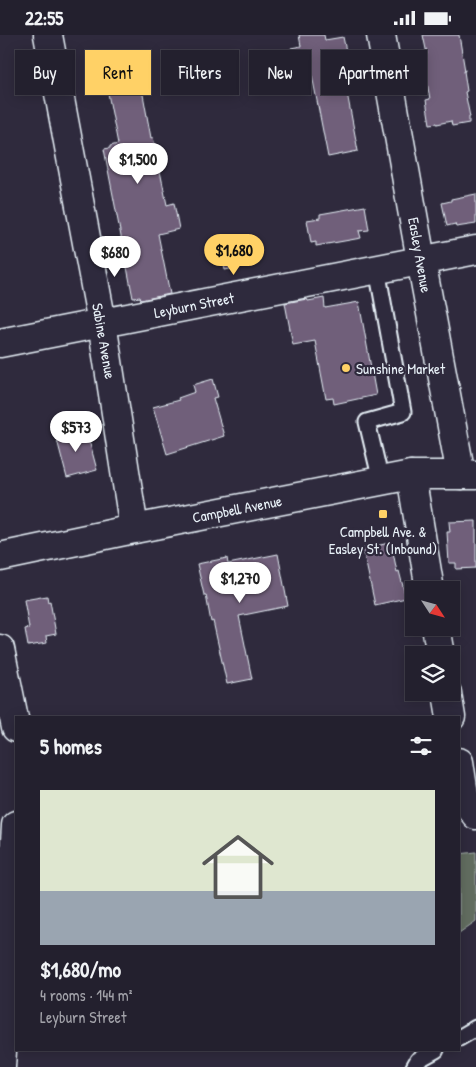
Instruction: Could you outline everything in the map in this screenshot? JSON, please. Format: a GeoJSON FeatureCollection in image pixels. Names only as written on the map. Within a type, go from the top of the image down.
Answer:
{"type":"FeatureCollection","features":[{"type":"Feature","properties":{"kind":"street","name":"Sabine Avenue"},"geometry":{"type":"LineString","coordinates":[[48,35],[102,323],[134,529]]}},
{"type":"Feature","properties":{"kind":"street","name":"Easley Avenue"},"geometry":{"type":"LineString","coordinates":[[381,35],[421,260],[469,475]]}},
{"type":"Feature","properties":{"kind":"street","name":"Leyburn Street"},"geometry":{"type":"LineString","coordinates":[[0,343],[476,250]]}},
{"type":"Feature","properties":{"kind":"street","name":"Campbell Avenue"},"geometry":{"type":"LineString","coordinates":[[0,557],[411,475],[469,475]]}},
{"type":"Feature","properties":{"kind":"street"},"geometry":{"type":"LineString","coordinates":[[411,475],[429,581]]}},
{"type":"Feature","properties":{"kind":"street"},"geometry":{"type":"LineString","coordinates":[[0,649],[15,723]]}},
{"type":"Feature","properties":{"kind":"street"},"geometry":{"type":"LineString","coordinates":[[448,701],[451,716]]}},
{"type":"Feature","properties":{"kind":"street"},"geometry":{"type":"LineString","coordinates":[[460,768],[465,801],[476,815]]}},
{"type":"Feature","properties":{"kind":"street"},"geometry":{"type":"LineString","coordinates":[[1,1067],[15,841]]}},
{"type":"Feature","properties":{"kind":"lane"},"geometry":{"type":"LineString","coordinates":[[377,269],[404,412],[367,422],[381,481]]}},
{"type":"Feature","properties":{"kind":"lane"},"geometry":{"type":"LineString","coordinates":[[460,1037],[476,1028]]}},
{"type":"Feature","properties":{"kind":"lane"},"geometry":{"type":"LineString","coordinates":[[414,1067],[418,1060],[434,1051]]}},
{"type":"Feature","properties":{"kind":"green space"},"geometry":{"type":"Polygon","coordinates":[[[476,852],[476,921],[460,932],[460,854],[476,852]]]}},
{"type":"Feature","properties":{"kind":"building"},"geometry":{"type":"Polygon","coordinates":[[[299,35],[324,35],[325,40],[343,37],[346,50],[321,50],[321,95],[347,95],[358,151],[328,157],[311,70],[311,50],[291,50],[291,48],[301,46],[299,35]]]}},
{"type":"Feature","properties":{"kind":"building"},"geometry":{"type":"Polygon","coordinates":[[[423,35],[459,35],[465,71],[467,91],[465,92],[470,117],[469,123],[452,126],[451,121],[430,124],[426,100],[430,99],[427,82],[426,50],[423,35]]]}},
{"type":"Feature","properties":{"kind":"building"},"geometry":{"type":"Polygon","coordinates":[[[108,95],[143,95],[167,205],[174,203],[179,229],[158,234],[170,294],[141,300],[140,297],[133,298],[104,149],[118,144],[108,95]]]}},
{"type":"Feature","properties":{"kind":"building"},"geometry":{"type":"Polygon","coordinates":[[[476,194],[476,224],[456,227],[455,224],[447,226],[442,203],[451,201],[451,199],[476,194]]]}},
{"type":"Feature","properties":{"kind":"building"},"geometry":{"type":"Polygon","coordinates":[[[365,206],[369,230],[359,231],[361,238],[316,246],[316,242],[311,243],[307,220],[320,218],[320,214],[365,206]]]}},
{"type":"Feature","properties":{"kind":"building"},"geometry":{"type":"Polygon","coordinates":[[[243,243],[243,245],[253,243],[258,263],[225,270],[220,248],[243,243]]]}},
{"type":"Feature","properties":{"kind":"building","name":"Sunshine Market"},"geometry":{"type":"Polygon","coordinates":[[[324,298],[325,308],[359,302],[376,395],[334,404],[333,398],[326,399],[315,341],[293,345],[285,303],[324,298]]]}},
{"type":"Feature","properties":{"kind":"building"},"geometry":{"type":"Polygon","coordinates":[[[213,379],[218,397],[213,398],[224,436],[167,454],[153,407],[179,400],[178,398],[195,392],[193,385],[213,379]]]}},
{"type":"Feature","properties":{"kind":"building"},"geometry":{"type":"Polygon","coordinates":[[[86,429],[97,470],[67,478],[56,436],[86,429]]]}},
{"type":"Feature","properties":{"kind":"building"},"geometry":{"type":"Polygon","coordinates":[[[476,521],[476,568],[456,569],[456,563],[449,563],[447,532],[450,532],[449,522],[476,521]]]}},
{"type":"Feature","properties":{"kind":"building"},"geometry":{"type":"Polygon","coordinates":[[[389,543],[397,572],[399,571],[405,598],[375,605],[363,549],[389,543]]]}},
{"type":"Feature","properties":{"kind":"building"},"geometry":{"type":"Polygon","coordinates":[[[278,554],[288,606],[239,616],[252,679],[227,684],[213,621],[211,622],[197,564],[227,558],[228,564],[278,554]]]}},
{"type":"Feature","properties":{"kind":"building"},"geometry":{"type":"Polygon","coordinates":[[[47,596],[48,602],[50,601],[56,634],[46,636],[47,643],[28,646],[25,629],[29,628],[24,600],[47,596]]]}},
{"type":"Feature","properties":{"kind":"place","name":"Sunshine Market"},"geometry":{"type":"Point","coordinates":[346,368]}},
{"type":"Feature","properties":{"kind":"place","name":"Campbell Ave. & Easley St. (Inbound)"},"geometry":{"type":"Point","coordinates":[383,514]}}]}
